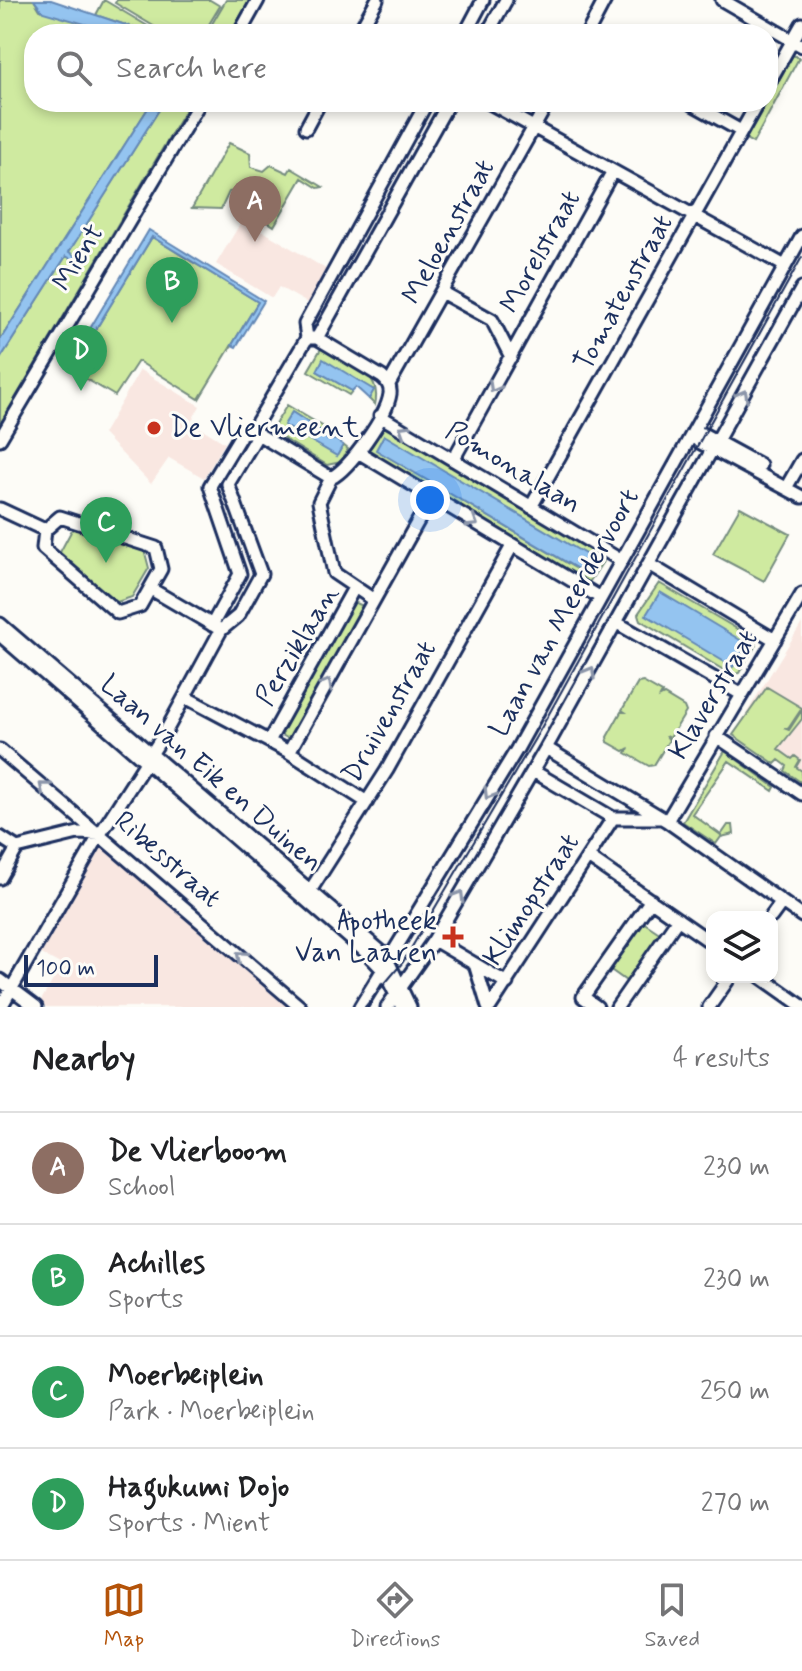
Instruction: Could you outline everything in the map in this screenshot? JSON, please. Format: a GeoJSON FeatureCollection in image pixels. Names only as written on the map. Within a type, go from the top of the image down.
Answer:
{"type":"FeatureCollection","features":[{"type":"Feature","properties":{"kind":"street"},"geometry":{"type":"LineString","coordinates":[[245,24],[258,0]]}},
{"type":"Feature","properties":{"kind":"street"},"geometry":{"type":"LineString","coordinates":[[365,24],[377,0]]}},
{"type":"Feature","properties":{"kind":"street"},"geometry":{"type":"LineString","coordinates":[[470,24],[483,0]]}},
{"type":"Feature","properties":{"kind":"street"},"geometry":{"type":"LineString","coordinates":[[493,24],[506,0]]}},
{"type":"Feature","properties":{"kind":"street"},"geometry":{"type":"LineString","coordinates":[[592,24],[605,0]]}},
{"type":"Feature","properties":{"kind":"street"},"geometry":{"type":"LineString","coordinates":[[722,0],[764,24]]}},
{"type":"Feature","properties":{"kind":"street"},"geometry":{"type":"LineString","coordinates":[[778,70],[798,43],[802,24]]}},
{"type":"Feature","properties":{"kind":"street"},"geometry":{"type":"LineString","coordinates":[[778,32],[798,43]]}},
{"type":"Feature","properties":{"kind":"street","name":"Mient"},"geometry":{"type":"LineString","coordinates":[[0,439],[194,112]]}},
{"type":"Feature","properties":{"kind":"street"},"geometry":{"type":"LineString","coordinates":[[306,128],[315,112]]}},
{"type":"Feature","properties":{"kind":"street"},"geometry":{"type":"LineString","coordinates":[[389,384],[312,338],[305,324],[422,112]]}},
{"type":"Feature","properties":{"kind":"street"},"geometry":{"type":"LineString","coordinates":[[216,627],[238,616],[261,574],[228,484],[443,112]]}},
{"type":"Feature","properties":{"kind":"street"},"geometry":{"type":"LineString","coordinates":[[506,112],[785,266]]}},
{"type":"Feature","properties":{"kind":"street","name":"Meloenstraat"},"geometry":{"type":"LineString","coordinates":[[331,478],[344,472],[380,416],[391,393],[389,384],[542,112]]}},
{"type":"Feature","properties":{"kind":"street"},"geometry":{"type":"LineString","coordinates":[[707,112],[741,131]]}},
{"type":"Feature","properties":{"kind":"street","name":"Tomatenstraat"},"geometry":{"type":"LineString","coordinates":[[531,507],[752,112]]}},
{"type":"Feature","properties":{"kind":"street","name":"Morelstraat"},"geometry":{"type":"LineString","coordinates":[[453,460],[613,171]]}},
{"type":"Feature","properties":{"kind":"street","name":"Laan van Meerdervoort"},"geometry":{"type":"LineString","coordinates":[[360,1007],[517,749],[802,236]]}},
{"type":"Feature","properties":{"kind":"street","name":"Laan van Meerdervoort"},"geometry":{"type":"LineString","coordinates":[[387,1007],[434,940],[533,771],[549,751],[802,288]]}},
{"type":"Feature","properties":{"kind":"street","name":"Morelstraat"},"geometry":{"type":"LineString","coordinates":[[443,293],[492,320],[511,357]]}},
{"type":"Feature","properties":{"kind":"street","name":"Pomonalaan"},"geometry":{"type":"LineString","coordinates":[[380,416],[622,561]]}},
{"type":"Feature","properties":{"kind":"street"},"geometry":{"type":"LineString","coordinates":[[1,1007],[100,834],[185,697],[240,574],[210,486],[242,433],[255,433],[331,478],[319,502],[334,573],[354,588]]}},
{"type":"Feature","properties":{"kind":"street"},"geometry":{"type":"LineString","coordinates":[[692,434],[703,434],[715,446],[788,485],[802,489]]}},
{"type":"Feature","properties":{"kind":"street"},"geometry":{"type":"LineString","coordinates":[[358,452],[601,598]]}},
{"type":"Feature","properties":{"kind":"street"},"geometry":{"type":"LineString","coordinates":[[788,485],[802,460]]}},
{"type":"Feature","properties":{"kind":"street"},"geometry":{"type":"LineString","coordinates":[[788,485],[802,497]]}},
{"type":"Feature","properties":{"kind":"street","name":"Perziklaan"},"geometry":{"type":"LineString","coordinates":[[289,752],[432,496]]}},
{"type":"Feature","properties":{"kind":"street"},"geometry":{"type":"LineString","coordinates":[[0,509],[45,530]]}},
{"type":"Feature","properties":{"kind":"street"},"geometry":{"type":"LineString","coordinates":[[60,517],[156,548],[161,569],[151,589],[140,606],[118,613],[43,548],[45,530],[60,517]]}},
{"type":"Feature","properties":{"kind":"street","name":"Druivenstraat"},"geometry":{"type":"LineString","coordinates":[[308,894],[367,802],[512,546]]}},
{"type":"Feature","properties":{"kind":"street"},"geometry":{"type":"LineString","coordinates":[[650,565],[775,640]]}},
{"type":"Feature","properties":{"kind":"street","name":"Perziklaan"},"geometry":{"type":"LineString","coordinates":[[269,741],[354,588],[374,600]]}},
{"type":"Feature","properties":{"kind":"street"},"geometry":{"type":"LineString","coordinates":[[151,589],[216,627]]}},
{"type":"Feature","properties":{"kind":"street","name":"Klaverstraat"},"geometry":{"type":"LineString","coordinates":[[663,819],[802,594]]}},
{"type":"Feature","properties":{"kind":"street"},"geometry":{"type":"LineString","coordinates":[[617,623],[741,694]]}},
{"type":"Feature","properties":{"kind":"street","name":"Laan van Eik en Duinen"},"geometry":{"type":"LineString","coordinates":[[0,624],[7,637],[308,894],[387,966],[400,990]]}},
{"type":"Feature","properties":{"kind":"street"},"geometry":{"type":"LineString","coordinates":[[0,654],[7,637]]}},
{"type":"Feature","properties":{"kind":"street"},"geometry":{"type":"LineString","coordinates":[[185,697],[289,752],[367,802]]}},
{"type":"Feature","properties":{"kind":"street"},"geometry":{"type":"LineString","coordinates":[[716,736],[802,794]]}},
{"type":"Feature","properties":{"kind":"street","name":"Ribesstraat"},"geometry":{"type":"LineString","coordinates":[[0,750],[300,1007]]}},
{"type":"Feature","properties":{"kind":"street"},"geometry":{"type":"LineString","coordinates":[[549,751],[663,819],[802,916]]}},
{"type":"Feature","properties":{"kind":"street"},"geometry":{"type":"LineString","coordinates":[[533,771],[613,818],[663,819]]}},
{"type":"Feature","properties":{"kind":"street","name":"Klimopstraat"},"geometry":{"type":"LineString","coordinates":[[489,1007],[613,818]]}},
{"type":"Feature","properties":{"kind":"street"},"geometry":{"type":"LineString","coordinates":[[0,878],[17,848],[78,833],[100,834]]}},
{"type":"Feature","properties":{"kind":"street"},"geometry":{"type":"LineString","coordinates":[[0,837],[17,848]]}},
{"type":"Feature","properties":{"kind":"street"},"geometry":{"type":"LineString","coordinates":[[588,857],[706,939]]}},
{"type":"Feature","properties":{"kind":"street"},"geometry":{"type":"LineString","coordinates":[[597,1007],[583,997],[651,900]]}},
{"type":"Feature","properties":{"kind":"street"},"geometry":{"type":"LineString","coordinates":[[775,911],[782,902]]}},
{"type":"Feature","properties":{"kind":"street"},"geometry":{"type":"LineString","coordinates":[[617,1007],[678,919]]}},
{"type":"Feature","properties":{"kind":"street"},"geometry":{"type":"LineString","coordinates":[[434,940],[507,983]]}},
{"type":"Feature","properties":{"kind":"street","name":"Klimopstraat"},"geometry":{"type":"LineString","coordinates":[[475,964],[489,1007]]}},
{"type":"Feature","properties":{"kind":"street"},"geometry":{"type":"LineString","coordinates":[[0,980],[36,1007]]}},
{"type":"Feature","properties":{"kind":"street"},"geometry":{"type":"LineString","coordinates":[[709,1007],[726,983]]}},
{"type":"Feature","properties":{"kind":"street"},"geometry":{"type":"LineString","coordinates":[[769,983],[802,1006]]}},
{"type":"Feature","properties":{"kind":"street"},"geometry":{"type":"LineString","coordinates":[[400,990],[402,1007]]}},
{"type":"Feature","properties":{"kind":"street"},"geometry":{"type":"LineString","coordinates":[[400,990],[410,1007]]}},
{"type":"Feature","properties":{"kind":"shaded area"},"geometry":{"type":"Polygon","coordinates":[[[243,219],[329,271],[309,304],[279,287],[272,298],[216,264],[243,219]]]}},
{"type":"Feature","properties":{"kind":"shaded area","name":"De Vliermeent"},"geometry":{"type":"Polygon","coordinates":[[[140,370],[200,406],[191,422],[225,443],[204,478],[169,458],[151,484],[103,434],[140,370]]]}},
{"type":"Feature","properties":{"kind":"shaded area"},"geometry":{"type":"Polygon","coordinates":[[[802,623],[802,783],[785,771],[787,766],[779,760],[775,764],[733,735],[802,623]]]}},
{"type":"Feature","properties":{"kind":"shaded area"},"geometry":{"type":"Polygon","coordinates":[[[102,843],[294,1007],[46,1007],[40,1002],[62,965],[36,951],[102,843]]]}},
{"type":"Feature","properties":{"kind":"green space"},"geometry":{"type":"Polygon","coordinates":[[[0,0],[34,0],[40,10],[86,24],[24,24],[24,112],[146,112],[0,340],[0,0]]]}},
{"type":"Feature","properties":{"kind":"green space"},"geometry":{"type":"Polygon","coordinates":[[[104,0],[144,24],[123,24],[96,15],[104,0]]]}},
{"type":"Feature","properties":{"kind":"green space"},"geometry":{"type":"Polygon","coordinates":[[[117,0],[210,0],[220,6],[209,24],[150,24],[115,3],[117,0]]]}},
{"type":"Feature","properties":{"kind":"green space"},"geometry":{"type":"Polygon","coordinates":[[[226,0],[250,0],[236,24],[212,24],[226,0]]]}},
{"type":"Feature","properties":{"kind":"green space"},"geometry":{"type":"Polygon","coordinates":[[[793,55],[799,58],[778,97],[778,82],[793,55]]]}},
{"type":"Feature","properties":{"kind":"green space"},"geometry":{"type":"Polygon","coordinates":[[[158,112],[184,112],[0,424],[0,359],[66,256],[80,264],[82,260],[68,253],[158,112]]]}},
{"type":"Feature","properties":{"kind":"green space"},"geometry":{"type":"Polygon","coordinates":[[[761,112],[770,112],[753,143],[746,139],[761,112]]]}},
{"type":"Feature","properties":{"kind":"green space"},"geometry":{"type":"Polygon","coordinates":[[[229,143],[250,153],[251,167],[264,171],[271,165],[288,173],[291,168],[323,187],[318,188],[302,178],[274,226],[268,222],[266,198],[245,190],[229,192],[221,209],[192,208],[229,143]]]}},
{"type":"Feature","properties":{"kind":"green space"},"geometry":{"type":"Polygon","coordinates":[[[152,237],[258,302],[199,399],[138,361],[115,396],[71,370],[152,237]]]}},
{"type":"Feature","properties":{"kind":"green space"},"geometry":{"type":"Polygon","coordinates":[[[322,347],[369,375],[376,393],[375,405],[369,399],[373,389],[317,371],[352,391],[349,395],[308,371],[322,347]]]}},
{"type":"Feature","properties":{"kind":"green space"},"geometry":{"type":"Polygon","coordinates":[[[287,405],[329,430],[326,434],[292,412],[337,455],[343,445],[348,449],[341,462],[327,465],[271,431],[287,405]]]}},
{"type":"Feature","properties":{"kind":"green space"},"geometry":{"type":"Polygon","coordinates":[[[385,424],[606,557],[588,584],[366,453],[385,424]],[[384,436],[377,450],[587,575],[597,562],[384,436]]]}},
{"type":"Feature","properties":{"kind":"green space"},"geometry":{"type":"Polygon","coordinates":[[[740,507],[790,534],[764,581],[713,554],[740,507]]]}},
{"type":"Feature","properties":{"kind":"green space"},"geometry":{"type":"Polygon","coordinates":[[[74,526],[144,549],[149,568],[132,597],[114,603],[58,556],[74,526]]]}},
{"type":"Feature","properties":{"kind":"green space"},"geometry":{"type":"Polygon","coordinates":[[[659,583],[754,639],[756,645],[748,658],[742,654],[740,657],[746,661],[739,673],[732,675],[640,620],[638,614],[659,583]]]}},
{"type":"Feature","properties":{"kind":"green space"},"geometry":{"type":"Polygon","coordinates":[[[354,602],[363,606],[289,739],[280,734],[354,602]]]}},
{"type":"Feature","properties":{"kind":"green space"},"geometry":{"type":"Polygon","coordinates":[[[643,682],[662,693],[660,697],[664,695],[684,707],[686,712],[670,738],[666,736],[669,740],[654,765],[649,766],[626,753],[629,748],[624,751],[608,742],[607,737],[621,712],[625,712],[622,710],[638,683],[643,682]]]}},
{"type":"Feature","properties":{"kind":"green space"},"geometry":{"type":"Polygon","coordinates":[[[767,687],[802,708],[788,729],[784,728],[789,730],[802,710],[802,719],[778,749],[792,759],[795,756],[800,760],[796,767],[802,771],[802,783],[785,771],[787,766],[779,760],[775,764],[733,735],[767,687]]]}},
{"type":"Feature","properties":{"kind":"green space"},"geometry":{"type":"Polygon","coordinates":[[[725,751],[775,787],[773,791],[729,761],[692,814],[721,835],[728,825],[733,825],[734,834],[721,837],[716,844],[683,822],[725,751]]]}},
{"type":"Feature","properties":{"kind":"green space"},"geometry":{"type":"Polygon","coordinates":[[[643,922],[661,934],[629,983],[608,968],[643,922]]]}},
{"type":"Feature","properties":{"kind":"water"},"geometry":{"type":"Polygon","coordinates":[[[34,0],[51,0],[123,24],[84,24],[43,12],[34,0]]]}},
{"type":"Feature","properties":{"kind":"water"},"geometry":{"type":"Polygon","coordinates":[[[146,112],[158,112],[69,252],[82,260],[80,264],[66,256],[0,359],[0,340],[146,112]]]}},
{"type":"Feature","properties":{"kind":"water"},"geometry":{"type":"Polygon","coordinates":[[[149,230],[264,301],[236,347],[232,345],[258,302],[152,237],[71,370],[67,367],[149,230]]]}},
{"type":"Feature","properties":{"kind":"water"},"geometry":{"type":"Polygon","coordinates":[[[323,359],[374,390],[369,399],[356,387],[352,391],[317,371],[323,359]]]}},
{"type":"Feature","properties":{"kind":"water"},"geometry":{"type":"Polygon","coordinates":[[[292,412],[326,434],[327,440],[336,440],[343,445],[337,456],[284,425],[292,412]]]}},
{"type":"Feature","properties":{"kind":"water"},"geometry":{"type":"Polygon","coordinates":[[[384,435],[597,561],[588,575],[376,450],[384,435]]]}},
{"type":"Feature","properties":{"kind":"water"},"geometry":{"type":"Polygon","coordinates":[[[660,592],[747,644],[733,667],[646,615],[660,592]]]}},
{"type":"Feature","properties":{"kind":"tram line"},"geometry":{"type":"LineString","coordinates":[[365,1007],[403,962],[540,730],[802,257]]}},
{"type":"Feature","properties":{"kind":"place","name":"De Vlierboom"},"geometry":{"type":"Point","coordinates":[255,242]}},
{"type":"Feature","properties":{"kind":"place","name":"Achilles"},"geometry":{"type":"Point","coordinates":[172,323]}},
{"type":"Feature","properties":{"kind":"place","name":"Hagukumi Dojo"},"geometry":{"type":"Point","coordinates":[81,391]}},
{"type":"Feature","properties":{"kind":"place","name":"De Vliermeent"},"geometry":{"type":"Point","coordinates":[154,428]}},
{"type":"Feature","properties":{"kind":"place","name":"Moerbeiplein"},"geometry":{"type":"Point","coordinates":[106,563]}},
{"type":"Feature","properties":{"kind":"place","name":"Apotheek Van Laaren"},"geometry":{"type":"Point","coordinates":[453,937]}}]}
